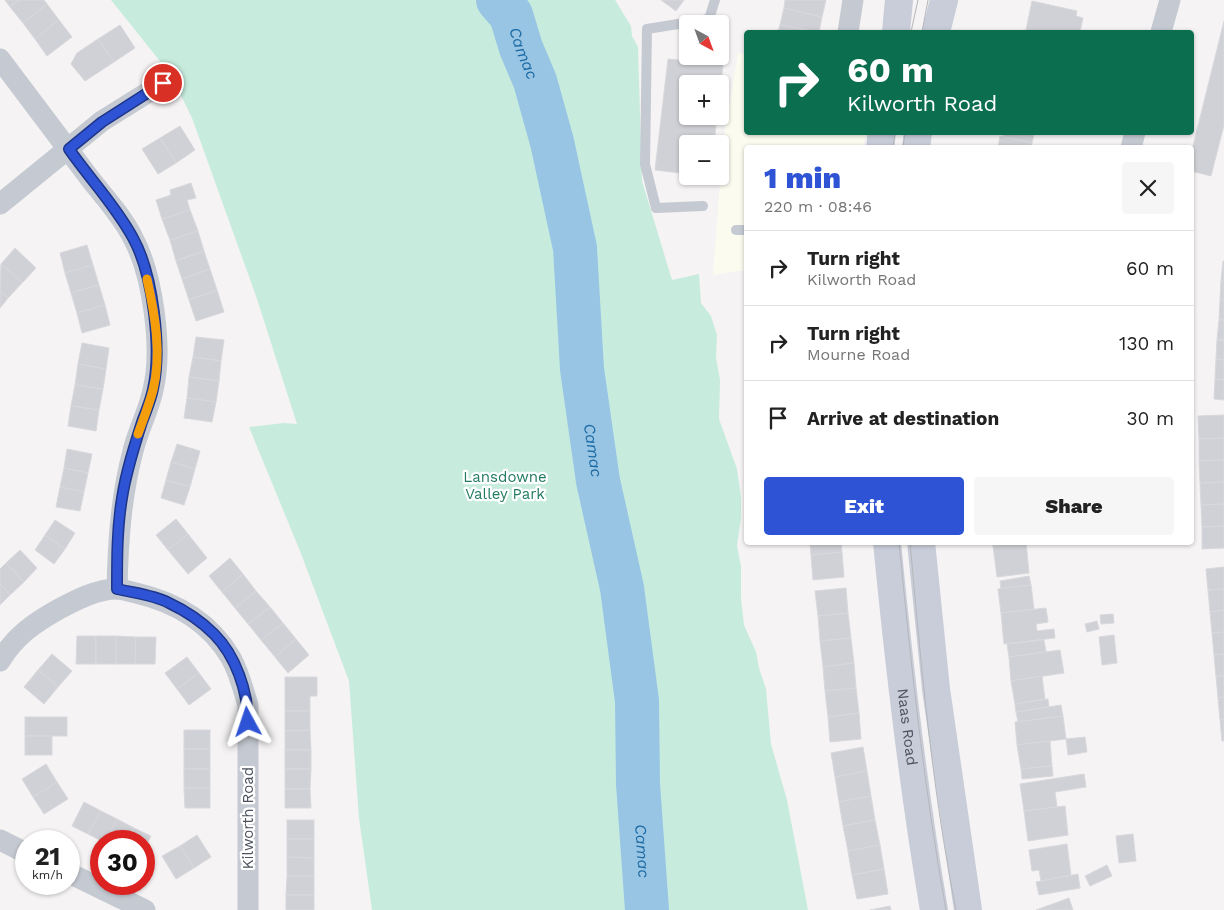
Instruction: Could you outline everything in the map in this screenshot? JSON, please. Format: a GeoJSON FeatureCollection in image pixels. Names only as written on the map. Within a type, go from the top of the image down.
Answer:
{"type":"FeatureCollection","features":[{"type":"Feature","properties":{"kind":"main road"},"geometry":{"type":"LineString","coordinates":[[896,30],[899,0]]}},
{"type":"Feature","properties":{"kind":"main road"},"geometry":{"type":"LineString","coordinates":[[936,30],[944,0]]}},
{"type":"Feature","properties":{"kind":"main road","name":"Naas Road"},"geometry":{"type":"LineString","coordinates":[[887,545],[907,734],[919,824],[934,910]]}},
{"type":"Feature","properties":{"kind":"main road"},"geometry":{"type":"LineString","coordinates":[[921,545],[936,689],[968,910]]}},
{"type":"Feature","properties":{"kind":"street"},"geometry":{"type":"LineString","coordinates":[[848,30],[853,0]]}},
{"type":"Feature","properties":{"kind":"street"},"geometry":{"type":"LineString","coordinates":[[1162,30],[1170,0]]}},
{"type":"Feature","properties":{"kind":"street"},"geometry":{"type":"LineString","coordinates":[[0,59],[115,209],[134,239],[146,275],[155,317],[157,353],[153,389],[133,449],[122,498],[117,589]]}},
{"type":"Feature","properties":{"kind":"street"},"geometry":{"type":"LineString","coordinates":[[0,204],[102,122],[163,83]]}},
{"type":"Feature","properties":{"kind":"street","name":"Kilworth Road"},"geometry":{"type":"LineString","coordinates":[[0,661],[18,637],[34,623],[74,601],[95,593],[117,589],[168,602],[214,634],[231,658],[248,705],[248,910]]}},
{"type":"Feature","properties":{"kind":"street"},"geometry":{"type":"LineString","coordinates":[[0,840],[15,848]]}},
{"type":"Feature","properties":{"kind":"street"},"geometry":{"type":"LineString","coordinates":[[80,878],[145,910]]}},
{"type":"Feature","properties":{"kind":"lane"},"geometry":{"type":"LineString","coordinates":[[703,206],[656,208],[645,164],[647,29],[709,20],[716,0]]}},
{"type":"Feature","properties":{"kind":"shaded area"},"geometry":{"type":"Polygon","coordinates":[[[738,53],[744,54],[744,135],[866,135],[863,145],[744,145],[744,270],[713,275],[720,185],[729,185],[729,135],[724,135],[726,125],[729,125],[729,106],[738,53]]]}},
{"type":"Feature","properties":{"kind":"green space","name":"Lansdowne Valley Park"},"geometry":{"type":"Polygon","coordinates":[[[111,0],[615,0],[631,26],[632,36],[638,47],[642,181],[672,280],[699,274],[701,303],[711,316],[717,335],[716,358],[720,380],[719,419],[737,469],[741,497],[741,518],[737,546],[741,566],[741,598],[744,625],[756,652],[766,689],[771,744],[787,800],[808,910],[372,910],[359,818],[349,681],[300,551],[249,427],[284,423],[297,424],[256,296],[192,118],[171,75],[111,0]]]}},
{"type":"Feature","properties":{"kind":"building"},"geometry":{"type":"Polygon","coordinates":[[[5,0],[19,0],[10,7],[5,0]]]}},
{"type":"Feature","properties":{"kind":"building"},"geometry":{"type":"Polygon","coordinates":[[[19,0],[44,0],[47,4],[23,23],[10,7],[19,0]]]}},
{"type":"Feature","properties":{"kind":"building"},"geometry":{"type":"Polygon","coordinates":[[[661,0],[684,0],[676,11],[661,0]]]}},
{"type":"Feature","properties":{"kind":"building"},"geometry":{"type":"Polygon","coordinates":[[[785,0],[826,0],[822,17],[784,8],[785,0]]]}},
{"type":"Feature","properties":{"kind":"building"},"geometry":{"type":"Polygon","coordinates":[[[1032,1],[1077,11],[1076,16],[1083,18],[1080,30],[1026,30],[1032,1]]]}},
{"type":"Feature","properties":{"kind":"building"},"geometry":{"type":"Polygon","coordinates":[[[47,4],[59,20],[35,39],[23,23],[47,4]]]}},
{"type":"Feature","properties":{"kind":"building"},"geometry":{"type":"Polygon","coordinates":[[[784,8],[822,17],[819,30],[780,25],[784,8]]]}},
{"type":"Feature","properties":{"kind":"building"},"geometry":{"type":"Polygon","coordinates":[[[59,20],[72,37],[47,56],[35,39],[59,20]]]}},
{"type":"Feature","properties":{"kind":"building"},"geometry":{"type":"Polygon","coordinates":[[[1224,21],[1224,125],[1211,176],[1194,172],[1193,145],[1224,21]]]}},
{"type":"Feature","properties":{"kind":"building"},"geometry":{"type":"Polygon","coordinates":[[[120,25],[135,48],[114,62],[98,39],[120,25]]]}},
{"type":"Feature","properties":{"kind":"building"},"geometry":{"type":"Polygon","coordinates":[[[780,25],[805,30],[779,30],[780,25]]]}},
{"type":"Feature","properties":{"kind":"building"},"geometry":{"type":"Polygon","coordinates":[[[98,39],[114,62],[85,81],[71,64],[77,53],[98,39]]]}},
{"type":"Feature","properties":{"kind":"building"},"geometry":{"type":"Polygon","coordinates":[[[668,59],[679,60],[679,65],[723,65],[722,75],[679,75],[679,125],[716,125],[715,135],[679,135],[679,173],[655,170],[668,59]]]}},
{"type":"Feature","properties":{"kind":"building"},"geometry":{"type":"Polygon","coordinates":[[[180,126],[195,150],[176,163],[160,138],[180,126]]]}},
{"type":"Feature","properties":{"kind":"building"},"geometry":{"type":"Polygon","coordinates":[[[1003,135],[1034,135],[1032,143],[1003,137],[1003,135]]]}},
{"type":"Feature","properties":{"kind":"building"},"geometry":{"type":"Polygon","coordinates":[[[1000,136],[1032,143],[1032,145],[998,145],[1000,136]]]}},
{"type":"Feature","properties":{"kind":"building"},"geometry":{"type":"Polygon","coordinates":[[[160,138],[176,163],[158,174],[142,149],[160,138]]]}},
{"type":"Feature","properties":{"kind":"building"},"geometry":{"type":"Polygon","coordinates":[[[191,183],[196,198],[187,200],[190,210],[162,219],[156,200],[171,195],[170,190],[191,183]]]}},
{"type":"Feature","properties":{"kind":"building"},"geometry":{"type":"Polygon","coordinates":[[[190,210],[198,231],[170,240],[162,219],[190,210]]]}},
{"type":"Feature","properties":{"kind":"building"},"geometry":{"type":"Polygon","coordinates":[[[198,231],[204,251],[176,261],[170,240],[198,231]]]}},
{"type":"Feature","properties":{"kind":"building"},"geometry":{"type":"Polygon","coordinates":[[[87,245],[93,265],[65,273],[60,253],[87,245]]]}},
{"type":"Feature","properties":{"kind":"building"},"geometry":{"type":"Polygon","coordinates":[[[15,248],[36,268],[22,283],[1,264],[15,248]]]}},
{"type":"Feature","properties":{"kind":"building"},"geometry":{"type":"Polygon","coordinates":[[[204,251],[210,269],[182,279],[176,261],[204,251]]]}},
{"type":"Feature","properties":{"kind":"building"},"geometry":{"type":"Polygon","coordinates":[[[1224,261],[1224,281],[1221,280],[1224,261]]]}},
{"type":"Feature","properties":{"kind":"building"},"geometry":{"type":"Polygon","coordinates":[[[1,264],[22,283],[8,298],[0,291],[1,264]]]}},
{"type":"Feature","properties":{"kind":"building"},"geometry":{"type":"Polygon","coordinates":[[[93,265],[99,285],[71,293],[65,273],[93,265]]]}},
{"type":"Feature","properties":{"kind":"building"},"geometry":{"type":"Polygon","coordinates":[[[210,269],[217,290],[189,300],[182,279],[210,269]]]}},
{"type":"Feature","properties":{"kind":"building"},"geometry":{"type":"Polygon","coordinates":[[[1221,280],[1224,281],[1224,300],[1220,300],[1221,280]]]}},
{"type":"Feature","properties":{"kind":"building"},"geometry":{"type":"Polygon","coordinates":[[[99,285],[105,305],[77,313],[71,293],[99,285]]]}},
{"type":"Feature","properties":{"kind":"building"},"geometry":{"type":"Polygon","coordinates":[[[217,290],[224,312],[196,321],[189,300],[217,290]]]}},
{"type":"Feature","properties":{"kind":"building"},"geometry":{"type":"Polygon","coordinates":[[[0,291],[8,298],[0,308],[0,291]]]}},
{"type":"Feature","properties":{"kind":"building"},"geometry":{"type":"Polygon","coordinates":[[[1220,300],[1224,300],[1224,320],[1219,320],[1220,300]]]}},
{"type":"Feature","properties":{"kind":"building"},"geometry":{"type":"Polygon","coordinates":[[[105,305],[110,325],[82,333],[77,313],[105,305]]]}},
{"type":"Feature","properties":{"kind":"building"},"geometry":{"type":"Polygon","coordinates":[[[1219,320],[1224,320],[1224,340],[1217,340],[1219,320]]]}},
{"type":"Feature","properties":{"kind":"building"},"geometry":{"type":"Polygon","coordinates":[[[196,337],[224,340],[221,361],[193,357],[196,337]]]}},
{"type":"Feature","properties":{"kind":"building"},"geometry":{"type":"Polygon","coordinates":[[[1217,340],[1224,340],[1224,360],[1216,359],[1217,340]]]}},
{"type":"Feature","properties":{"kind":"building"},"geometry":{"type":"Polygon","coordinates":[[[82,343],[109,348],[106,369],[78,364],[82,343]]]}},
{"type":"Feature","properties":{"kind":"building"},"geometry":{"type":"Polygon","coordinates":[[[193,357],[221,361],[219,381],[189,377],[193,357]]]}},
{"type":"Feature","properties":{"kind":"building"},"geometry":{"type":"Polygon","coordinates":[[[1216,359],[1224,360],[1224,380],[1215,379],[1216,359]]]}},
{"type":"Feature","properties":{"kind":"building"},"geometry":{"type":"Polygon","coordinates":[[[78,364],[106,369],[103,389],[75,385],[78,364]]]}},
{"type":"Feature","properties":{"kind":"building"},"geometry":{"type":"Polygon","coordinates":[[[189,377],[219,381],[216,402],[187,398],[189,377]]]}},
{"type":"Feature","properties":{"kind":"building"},"geometry":{"type":"Polygon","coordinates":[[[1215,379],[1224,380],[1224,400],[1214,399],[1215,379]]]}},
{"type":"Feature","properties":{"kind":"building"},"geometry":{"type":"Polygon","coordinates":[[[75,385],[103,389],[99,410],[71,406],[75,385]]]}},
{"type":"Feature","properties":{"kind":"building"},"geometry":{"type":"Polygon","coordinates":[[[187,398],[216,402],[212,422],[184,418],[187,398]]]}},
{"type":"Feature","properties":{"kind":"building"},"geometry":{"type":"Polygon","coordinates":[[[71,406],[99,410],[96,431],[68,426],[71,406]]]}},
{"type":"Feature","properties":{"kind":"building"},"geometry":{"type":"Polygon","coordinates":[[[1224,415],[1224,438],[1199,439],[1198,416],[1224,415]]]}},
{"type":"Feature","properties":{"kind":"building"},"geometry":{"type":"Polygon","coordinates":[[[1224,438],[1224,460],[1199,461],[1199,439],[1224,438]]]}},
{"type":"Feature","properties":{"kind":"building"},"geometry":{"type":"Polygon","coordinates":[[[177,444],[200,451],[195,469],[171,462],[177,444]]]}},
{"type":"Feature","properties":{"kind":"building"},"geometry":{"type":"Polygon","coordinates":[[[67,449],[92,454],[88,473],[64,468],[67,449]]]}},
{"type":"Feature","properties":{"kind":"building"},"geometry":{"type":"Polygon","coordinates":[[[1224,460],[1224,482],[1200,483],[1199,461],[1224,460]]]}},
{"type":"Feature","properties":{"kind":"building"},"geometry":{"type":"Polygon","coordinates":[[[171,462],[195,469],[190,487],[166,480],[171,462]]]}},
{"type":"Feature","properties":{"kind":"building"},"geometry":{"type":"Polygon","coordinates":[[[64,468],[88,473],[84,492],[60,487],[64,468]]]}},
{"type":"Feature","properties":{"kind":"building"},"geometry":{"type":"Polygon","coordinates":[[[166,480],[190,487],[184,505],[161,498],[166,480]]]}},
{"type":"Feature","properties":{"kind":"building"},"geometry":{"type":"Polygon","coordinates":[[[1224,482],[1224,504],[1201,505],[1200,483],[1224,482]]]}},
{"type":"Feature","properties":{"kind":"building"},"geometry":{"type":"Polygon","coordinates":[[[60,487],[84,492],[80,511],[56,507],[60,487]]]}},
{"type":"Feature","properties":{"kind":"building"},"geometry":{"type":"Polygon","coordinates":[[[1224,504],[1224,526],[1202,527],[1201,505],[1224,504]]]}},
{"type":"Feature","properties":{"kind":"building"},"geometry":{"type":"Polygon","coordinates":[[[176,519],[188,534],[168,550],[156,535],[176,519]]]}},
{"type":"Feature","properties":{"kind":"building"},"geometry":{"type":"Polygon","coordinates":[[[55,520],[75,533],[65,549],[45,535],[55,520]]]}},
{"type":"Feature","properties":{"kind":"building"},"geometry":{"type":"Polygon","coordinates":[[[1224,526],[1224,548],[1202,549],[1202,527],[1224,526]]]}},
{"type":"Feature","properties":{"kind":"building"},"geometry":{"type":"Polygon","coordinates":[[[188,534],[207,558],[188,574],[168,550],[188,534]]]}},
{"type":"Feature","properties":{"kind":"building"},"geometry":{"type":"Polygon","coordinates":[[[45,535],[65,549],[54,564],[35,550],[45,535]]]}},
{"type":"Feature","properties":{"kind":"building"},"geometry":{"type":"Polygon","coordinates":[[[810,545],[841,545],[842,552],[811,555],[810,545]]]}},
{"type":"Feature","properties":{"kind":"building"},"geometry":{"type":"Polygon","coordinates":[[[1026,545],[1029,573],[997,577],[993,546],[1026,545]]]}},
{"type":"Feature","properties":{"kind":"building"},"geometry":{"type":"Polygon","coordinates":[[[20,550],[37,568],[24,582],[6,563],[20,550]]]}},
{"type":"Feature","properties":{"kind":"building"},"geometry":{"type":"Polygon","coordinates":[[[842,552],[844,577],[813,580],[811,555],[842,552]]]}},
{"type":"Feature","properties":{"kind":"building"},"geometry":{"type":"Polygon","coordinates":[[[230,558],[243,574],[222,592],[209,576],[230,558]]]}},
{"type":"Feature","properties":{"kind":"building"},"geometry":{"type":"Polygon","coordinates":[[[6,563],[24,582],[10,595],[0,584],[0,569],[6,563]]]}},
{"type":"Feature","properties":{"kind":"building"},"geometry":{"type":"Polygon","coordinates":[[[1224,567],[1224,589],[1208,590],[1206,569],[1224,567]]]}},
{"type":"Feature","properties":{"kind":"building"},"geometry":{"type":"Polygon","coordinates":[[[243,574],[256,591],[235,608],[222,592],[243,574]]]}},
{"type":"Feature","properties":{"kind":"building"},"geometry":{"type":"Polygon","coordinates":[[[1029,576],[1031,585],[1001,589],[1000,581],[1029,576]]]}},
{"type":"Feature","properties":{"kind":"building"},"geometry":{"type":"Polygon","coordinates":[[[0,584],[10,595],[0,605],[0,584]]]}},
{"type":"Feature","properties":{"kind":"building"},"geometry":{"type":"Polygon","coordinates":[[[1031,585],[1034,609],[1001,613],[998,589],[1031,585]]]}},
{"type":"Feature","properties":{"kind":"building"},"geometry":{"type":"Polygon","coordinates":[[[846,588],[848,613],[818,616],[815,591],[846,588]]]}},
{"type":"Feature","properties":{"kind":"building"},"geometry":{"type":"Polygon","coordinates":[[[1224,589],[1224,610],[1210,612],[1208,590],[1224,589]]]}},
{"type":"Feature","properties":{"kind":"building"},"geometry":{"type":"Polygon","coordinates":[[[256,591],[270,607],[248,624],[235,608],[256,591]]]}},
{"type":"Feature","properties":{"kind":"building"},"geometry":{"type":"Polygon","coordinates":[[[270,607],[283,623],[261,640],[248,624],[270,607]]]}},
{"type":"Feature","properties":{"kind":"building"},"geometry":{"type":"Polygon","coordinates":[[[1046,608],[1048,622],[1036,624],[1037,631],[1054,629],[1055,638],[1004,644],[1001,613],[1046,608]]]}},
{"type":"Feature","properties":{"kind":"building"},"geometry":{"type":"Polygon","coordinates":[[[1224,610],[1224,632],[1212,633],[1210,612],[1224,610]]]}},
{"type":"Feature","properties":{"kind":"building"},"geometry":{"type":"Polygon","coordinates":[[[848,613],[851,638],[820,641],[818,616],[848,613]]]}},
{"type":"Feature","properties":{"kind":"building"},"geometry":{"type":"Polygon","coordinates":[[[1113,614],[1114,623],[1101,624],[1100,615],[1113,614]]]}},
{"type":"Feature","properties":{"kind":"building"},"geometry":{"type":"Polygon","coordinates":[[[1097,621],[1099,629],[1087,632],[1085,624],[1097,621]]]}},
{"type":"Feature","properties":{"kind":"building"},"geometry":{"type":"Polygon","coordinates":[[[283,623],[296,639],[275,657],[261,640],[283,623]]]}},
{"type":"Feature","properties":{"kind":"building"},"geometry":{"type":"Polygon","coordinates":[[[1224,632],[1224,654],[1214,655],[1212,633],[1224,632]]]}},
{"type":"Feature","properties":{"kind":"building"},"geometry":{"type":"Polygon","coordinates":[[[1114,635],[1117,663],[1102,665],[1099,637],[1114,635]]]}},
{"type":"Feature","properties":{"kind":"building"},"geometry":{"type":"Polygon","coordinates":[[[77,636],[96,636],[96,664],[76,664],[77,636]]]}},
{"type":"Feature","properties":{"kind":"building"},"geometry":{"type":"Polygon","coordinates":[[[96,636],[116,636],[116,664],[96,664],[96,636]]]}},
{"type":"Feature","properties":{"kind":"building"},"geometry":{"type":"Polygon","coordinates":[[[116,636],[136,637],[135,664],[116,664],[116,636]]]}},
{"type":"Feature","properties":{"kind":"building"},"geometry":{"type":"Polygon","coordinates":[[[136,637],[156,637],[155,664],[135,664],[136,637]]]}},
{"type":"Feature","properties":{"kind":"building"},"geometry":{"type":"Polygon","coordinates":[[[851,638],[854,663],[823,667],[820,641],[851,638]]]}},
{"type":"Feature","properties":{"kind":"building"},"geometry":{"type":"Polygon","coordinates":[[[296,639],[309,655],[288,673],[275,657],[296,639]]]}},
{"type":"Feature","properties":{"kind":"building"},"geometry":{"type":"Polygon","coordinates":[[[1044,640],[1046,652],[1009,657],[1007,644],[1044,640]]]}},
{"type":"Feature","properties":{"kind":"building"},"geometry":{"type":"Polygon","coordinates":[[[1060,650],[1064,673],[1011,681],[1009,657],[1060,650]]]}},
{"type":"Feature","properties":{"kind":"building"},"geometry":{"type":"Polygon","coordinates":[[[52,654],[72,671],[58,687],[38,670],[52,654]]]}},
{"type":"Feature","properties":{"kind":"building"},"geometry":{"type":"Polygon","coordinates":[[[1224,654],[1224,676],[1216,676],[1214,655],[1224,654]]]}},
{"type":"Feature","properties":{"kind":"building"},"geometry":{"type":"Polygon","coordinates":[[[187,657],[199,673],[177,689],[165,673],[187,657]]]}},
{"type":"Feature","properties":{"kind":"building"},"geometry":{"type":"Polygon","coordinates":[[[854,663],[856,688],[825,691],[823,667],[854,663]]]}},
{"type":"Feature","properties":{"kind":"building"},"geometry":{"type":"Polygon","coordinates":[[[38,670],[58,687],[44,704],[24,687],[38,670]]]}},
{"type":"Feature","properties":{"kind":"building"},"geometry":{"type":"Polygon","coordinates":[[[199,673],[211,689],[189,705],[177,689],[199,673]]]}},
{"type":"Feature","properties":{"kind":"building"},"geometry":{"type":"Polygon","coordinates":[[[1042,676],[1045,699],[1015,704],[1011,681],[1042,676]]]}},
{"type":"Feature","properties":{"kind":"building"},"geometry":{"type":"Polygon","coordinates":[[[1216,676],[1224,676],[1224,697],[1218,698],[1216,676]]]}},
{"type":"Feature","properties":{"kind":"building"},"geometry":{"type":"Polygon","coordinates":[[[285,677],[317,677],[317,696],[310,696],[310,711],[285,711],[285,677]]]}},
{"type":"Feature","properties":{"kind":"building"},"geometry":{"type":"Polygon","coordinates":[[[856,688],[859,713],[828,717],[825,691],[856,688]]]}},
{"type":"Feature","properties":{"kind":"building"},"geometry":{"type":"Polygon","coordinates":[[[1224,697],[1224,719],[1220,720],[1218,698],[1224,697]]]}},
{"type":"Feature","properties":{"kind":"building"},"geometry":{"type":"Polygon","coordinates":[[[1048,699],[1049,707],[1016,712],[1015,704],[1048,699]]]}},
{"type":"Feature","properties":{"kind":"building"},"geometry":{"type":"Polygon","coordinates":[[[1061,705],[1063,716],[1018,722],[1016,712],[1061,705]]]}},
{"type":"Feature","properties":{"kind":"building"},"geometry":{"type":"Polygon","coordinates":[[[285,711],[310,711],[310,730],[285,731],[285,711]]]}},
{"type":"Feature","properties":{"kind":"building"},"geometry":{"type":"Polygon","coordinates":[[[859,713],[861,739],[830,742],[828,717],[859,713]]]}},
{"type":"Feature","properties":{"kind":"building"},"geometry":{"type":"Polygon","coordinates":[[[1063,716],[1066,739],[1017,745],[1015,722],[1063,716]]]}},
{"type":"Feature","properties":{"kind":"building"},"geometry":{"type":"Polygon","coordinates":[[[25,717],[67,717],[67,736],[25,736],[25,717]]]}},
{"type":"Feature","properties":{"kind":"building"},"geometry":{"type":"Polygon","coordinates":[[[1224,719],[1224,741],[1222,741],[1220,720],[1224,719]]]}},
{"type":"Feature","properties":{"kind":"building"},"geometry":{"type":"Polygon","coordinates":[[[184,730],[210,730],[210,749],[184,749],[184,730]]]}},
{"type":"Feature","properties":{"kind":"building"},"geometry":{"type":"Polygon","coordinates":[[[310,730],[311,750],[285,750],[285,731],[310,730]]]}},
{"type":"Feature","properties":{"kind":"building"},"geometry":{"type":"Polygon","coordinates":[[[25,736],[52,736],[52,755],[25,755],[25,736]]]}},
{"type":"Feature","properties":{"kind":"building"},"geometry":{"type":"Polygon","coordinates":[[[1085,737],[1087,752],[1068,755],[1066,739],[1085,737]]]}},
{"type":"Feature","properties":{"kind":"building"},"geometry":{"type":"Polygon","coordinates":[[[1050,741],[1052,766],[1021,769],[1017,745],[1050,741]]]}},
{"type":"Feature","properties":{"kind":"building"},"geometry":{"type":"Polygon","coordinates":[[[863,747],[867,771],[835,777],[831,753],[863,747]]]}},
{"type":"Feature","properties":{"kind":"building"},"geometry":{"type":"Polygon","coordinates":[[[184,749],[210,749],[210,769],[184,769],[184,749]]]}},
{"type":"Feature","properties":{"kind":"building"},"geometry":{"type":"Polygon","coordinates":[[[285,750],[311,750],[311,769],[285,769],[285,750]]]}},
{"type":"Feature","properties":{"kind":"building"},"geometry":{"type":"Polygon","coordinates":[[[46,764],[57,782],[33,797],[22,779],[46,764]]]}},
{"type":"Feature","properties":{"kind":"building"},"geometry":{"type":"Polygon","coordinates":[[[1052,766],[1053,776],[1022,779],[1021,769],[1052,766]]]}},
{"type":"Feature","properties":{"kind":"building"},"geometry":{"type":"Polygon","coordinates":[[[184,769],[210,769],[210,788],[184,788],[184,769]]]}},
{"type":"Feature","properties":{"kind":"building"},"geometry":{"type":"Polygon","coordinates":[[[285,769],[311,769],[310,789],[285,789],[285,769]]]}},
{"type":"Feature","properties":{"kind":"building"},"geometry":{"type":"Polygon","coordinates":[[[867,771],[871,796],[839,802],[835,777],[867,771]]]}},
{"type":"Feature","properties":{"kind":"building"},"geometry":{"type":"Polygon","coordinates":[[[1084,774],[1086,787],[1055,792],[1057,807],[1024,811],[1020,784],[1084,774]]]}},
{"type":"Feature","properties":{"kind":"building"},"geometry":{"type":"Polygon","coordinates":[[[57,782],[68,799],[44,814],[33,797],[57,782]]]}},
{"type":"Feature","properties":{"kind":"building"},"geometry":{"type":"Polygon","coordinates":[[[184,788],[210,788],[210,808],[185,808],[184,788]]]}},
{"type":"Feature","properties":{"kind":"building"},"geometry":{"type":"Polygon","coordinates":[[[285,789],[310,789],[311,808],[285,808],[285,789]]]}},
{"type":"Feature","properties":{"kind":"building"},"geometry":{"type":"Polygon","coordinates":[[[871,796],[875,820],[843,826],[839,802],[871,796]]]}},
{"type":"Feature","properties":{"kind":"building"},"geometry":{"type":"Polygon","coordinates":[[[84,802],[101,811],[88,834],[72,826],[84,802]]]}},
{"type":"Feature","properties":{"kind":"building"},"geometry":{"type":"Polygon","coordinates":[[[1065,806],[1068,835],[1028,841],[1024,811],[1065,806]]]}},
{"type":"Feature","properties":{"kind":"building"},"geometry":{"type":"Polygon","coordinates":[[[101,811],[117,819],[112,830],[90,830],[101,811]]]}},
{"type":"Feature","properties":{"kind":"building"},"geometry":{"type":"Polygon","coordinates":[[[117,819],[134,828],[133,830],[112,830],[117,819]]]}},
{"type":"Feature","properties":{"kind":"building"},"geometry":{"type":"Polygon","coordinates":[[[287,820],[314,820],[314,839],[287,839],[287,820]]]}},
{"type":"Feature","properties":{"kind":"building"},"geometry":{"type":"Polygon","coordinates":[[[875,820],[880,845],[848,851],[843,826],[875,820]]]}},
{"type":"Feature","properties":{"kind":"building"},"geometry":{"type":"Polygon","coordinates":[[[1133,834],[1136,861],[1119,863],[1116,836],[1133,834]]]}},
{"type":"Feature","properties":{"kind":"building"},"geometry":{"type":"Polygon","coordinates":[[[197,835],[211,857],[194,868],[180,846],[197,835]]]}},
{"type":"Feature","properties":{"kind":"building"},"geometry":{"type":"Polygon","coordinates":[[[287,839],[314,839],[314,858],[287,857],[287,839]]]}},
{"type":"Feature","properties":{"kind":"building"},"geometry":{"type":"Polygon","coordinates":[[[1067,844],[1071,875],[1041,881],[1039,870],[1032,871],[1029,850],[1067,844]]]}},
{"type":"Feature","properties":{"kind":"building"},"geometry":{"type":"Polygon","coordinates":[[[880,845],[884,869],[852,875],[848,851],[880,845]]]}},
{"type":"Feature","properties":{"kind":"building"},"geometry":{"type":"Polygon","coordinates":[[[180,846],[194,868],[176,879],[162,856],[180,846]]]}},
{"type":"Feature","properties":{"kind":"building"},"geometry":{"type":"Polygon","coordinates":[[[287,857],[314,858],[314,876],[287,876],[287,857]]]}},
{"type":"Feature","properties":{"kind":"building"},"geometry":{"type":"Polygon","coordinates":[[[1107,865],[1112,876],[1090,886],[1085,876],[1107,865]]]}},
{"type":"Feature","properties":{"kind":"building"},"geometry":{"type":"Polygon","coordinates":[[[884,869],[888,894],[857,899],[852,875],[884,869]]]}},
{"type":"Feature","properties":{"kind":"building"},"geometry":{"type":"Polygon","coordinates":[[[1078,874],[1080,888],[1039,895],[1036,882],[1078,874]]]}},
{"type":"Feature","properties":{"kind":"building"},"geometry":{"type":"Polygon","coordinates":[[[287,876],[314,876],[314,895],[286,895],[287,876]]]}},
{"type":"Feature","properties":{"kind":"building"},"geometry":{"type":"Polygon","coordinates":[[[286,895],[314,895],[314,910],[286,910],[286,895]]]}},
{"type":"Feature","properties":{"kind":"building"},"geometry":{"type":"Polygon","coordinates":[[[1069,898],[1073,910],[1036,910],[1069,898]]]}},
{"type":"Feature","properties":{"kind":"building"},"geometry":{"type":"Polygon","coordinates":[[[890,906],[891,910],[870,910],[890,906]]]}},
{"type":"Feature","properties":{"kind":"waterway","name":"Camac"},"geometry":{"type":"LineString","coordinates":[[498,0],[511,15],[521,48],[535,81],[552,142],[575,248],[582,369],[598,481],[622,588],[637,701],[638,784],[647,910]]}},
{"type":"Feature","properties":{"kind":"tram line"},"geometry":{"type":"LineString","coordinates":[[911,30],[918,0]]}},
{"type":"Feature","properties":{"kind":"tram line"},"geometry":{"type":"LineString","coordinates":[[922,30],[928,0]]}},
{"type":"Feature","properties":{"kind":"tram line"},"geometry":{"type":"LineString","coordinates":[[893,145],[895,135]]}},
{"type":"Feature","properties":{"kind":"tram line"},"geometry":{"type":"LineString","coordinates":[[903,145],[905,135]]}},
{"type":"Feature","properties":{"kind":"tram line"},"geometry":{"type":"LineString","coordinates":[[899,545],[913,680],[946,910]]}},
{"type":"Feature","properties":{"kind":"tram line"},"geometry":{"type":"LineString","coordinates":[[910,545],[934,773],[956,910]]}},
{"type":"Feature","properties":{"kind":"slow traffic"},"geometry":{"type":"LineString","coordinates":[[138,434],[153,389],[157,353],[155,317],[147,279]]}},
{"type":"Feature","properties":{"kind":"route"},"geometry":{"type":"LineString","coordinates":[[163,83],[102,122],[69,149],[115,209],[134,239],[146,275],[155,317],[157,353],[153,389],[133,449],[122,498],[117,589],[168,602],[214,634],[231,658],[240,680],[248,705],[248,722]]}}]}
